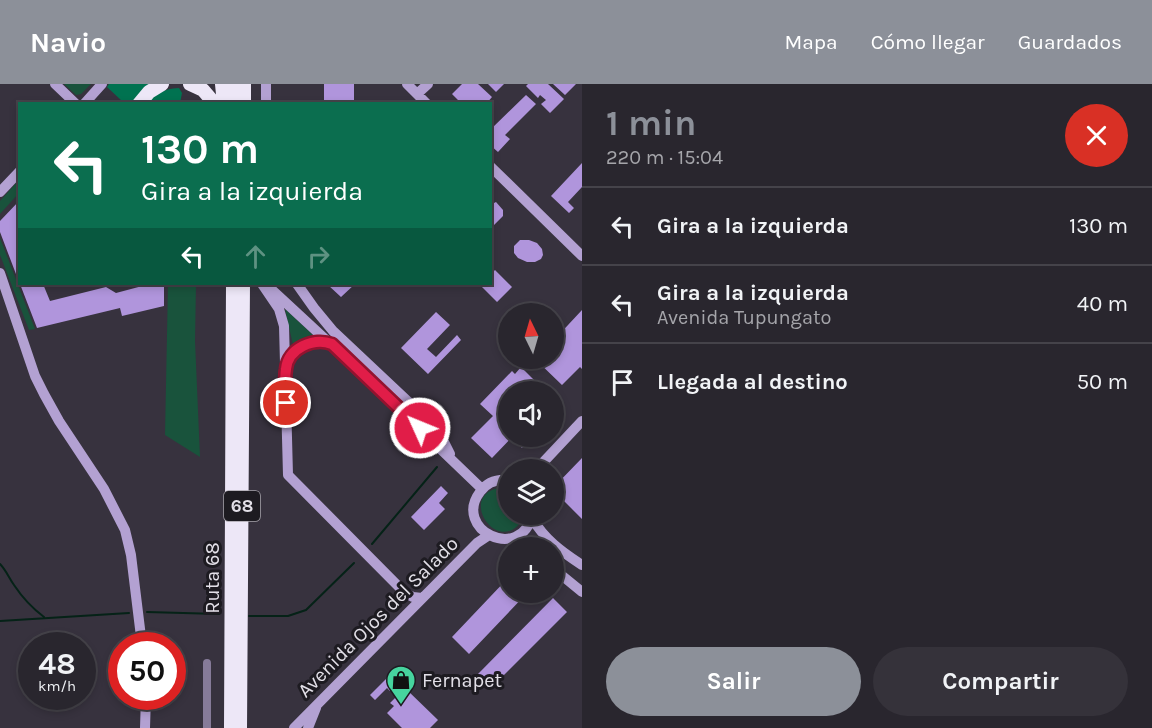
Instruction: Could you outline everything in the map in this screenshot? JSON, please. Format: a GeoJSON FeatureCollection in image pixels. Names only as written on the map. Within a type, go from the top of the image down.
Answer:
{"type":"FeatureCollection","features":[{"type":"Feature","properties":{"kind":"highway"},"geometry":{"type":"LineString","coordinates":[[141,102],[149,92],[162,84]]}},
{"type":"Feature","properties":{"kind":"highway"},"geometry":{"type":"LineString","coordinates":[[190,84],[203,90],[213,102]]}},
{"type":"Feature","properties":{"kind":"highway"},"geometry":{"type":"LineString","coordinates":[[222,84],[224,102]]}},
{"type":"Feature","properties":{"kind":"highway"},"geometry":{"type":"LineString","coordinates":[[234,84],[234,102]]}},
{"type":"Feature","properties":{"kind":"highway"},"geometry":{"type":"LineString","coordinates":[[244,84],[244,102]]}},
{"type":"Feature","properties":{"kind":"highway","name":"Ruta 68"},"geometry":{"type":"LineString","coordinates":[[231,728],[233,285]]}},
{"type":"Feature","properties":{"kind":"highway","name":"Ruta 68"},"geometry":{"type":"LineString","coordinates":[[240,728],[243,285]]}},
{"type":"Feature","properties":{"kind":"main road"},"geometry":{"type":"LineString","coordinates":[[55,84],[74,102]]}},
{"type":"Feature","properties":{"kind":"main road"},"geometry":{"type":"LineString","coordinates":[[86,102],[102,84]]}},
{"type":"Feature","properties":{"kind":"main road"},"geometry":{"type":"LineString","coordinates":[[266,84],[267,102]]}},
{"type":"Feature","properties":{"kind":"main road"},"geometry":{"type":"LineString","coordinates":[[407,84],[425,102]]}},
{"type":"Feature","properties":{"kind":"main road"},"geometry":{"type":"LineString","coordinates":[[417,94],[428,84]]}},
{"type":"Feature","properties":{"kind":"main road"},"geometry":{"type":"LineString","coordinates":[[492,168],[582,256]]}},
{"type":"Feature","properties":{"kind":"main road"},"geometry":{"type":"LineString","coordinates":[[0,192],[18,173]]}},
{"type":"Feature","properties":{"kind":"main road"},"geometry":{"type":"LineString","coordinates":[[0,273],[35,376],[58,421],[104,489],[125,530],[131,555],[140,632]]}},
{"type":"Feature","properties":{"kind":"main road"},"geometry":{"type":"LineString","coordinates":[[264,285],[332,344],[482,489],[498,481]]}},
{"type":"Feature","properties":{"kind":"main road"},"geometry":{"type":"LineString","coordinates":[[264,285],[283,320],[288,475],[405,593],[422,598]]}},
{"type":"Feature","properties":{"kind":"main road"},"geometry":{"type":"LineString","coordinates":[[298,285],[323,320],[435,427],[458,465]]}},
{"type":"Feature","properties":{"kind":"main road"},"geometry":{"type":"LineString","coordinates":[[286,367],[294,353],[303,346],[317,342],[332,344]]}},
{"type":"Feature","properties":{"kind":"main road"},"geometry":{"type":"LineString","coordinates":[[546,459],[582,421]]}},
{"type":"Feature","properties":{"kind":"main road","name":"Avenida Ojos del Salado"},"geometry":{"type":"LineString","coordinates":[[482,489],[476,498],[474,514],[481,529],[498,538]]}},
{"type":"Feature","properties":{"kind":"main road"},"geometry":{"type":"LineString","coordinates":[[515,537],[528,525]]}},
{"type":"Feature","properties":{"kind":"main road"},"geometry":{"type":"LineString","coordinates":[[536,525],[549,541],[582,565]]}},
{"type":"Feature","properties":{"kind":"main road","name":"Avenida Ojos del Salado"},"geometry":{"type":"LineString","coordinates":[[294,728],[482,538],[489,535]]}},
{"type":"Feature","properties":{"kind":"main road"},"geometry":{"type":"LineString","coordinates":[[564,577],[582,592]]}},
{"type":"Feature","properties":{"kind":"main road"},"geometry":{"type":"LineString","coordinates":[[308,728],[318,703]]}},
{"type":"Feature","properties":{"kind":"main road"},"geometry":{"type":"LineString","coordinates":[[145,728],[146,710]]}},
{"type":"Feature","properties":{"kind":"street"},"geometry":{"type":"LineString","coordinates":[[207,663],[207,728]]}},
{"type":"Feature","properties":{"kind":"green space"},"geometry":{"type":"Polygon","coordinates":[[[64,84],[91,84],[81,94],[76,95],[64,84]]]}},
{"type":"Feature","properties":{"kind":"green space"},"geometry":{"type":"Polygon","coordinates":[[[109,84],[155,84],[137,102],[122,102],[107,87],[109,84]]]}},
{"type":"Feature","properties":{"kind":"green space"},"geometry":{"type":"Polygon","coordinates":[[[179,88],[182,93],[180,102],[147,102],[153,97],[179,88]]]}},
{"type":"Feature","properties":{"kind":"green space"},"geometry":{"type":"Polygon","coordinates":[[[18,181],[18,194],[0,214],[0,201],[18,181]]]}},
{"type":"Feature","properties":{"kind":"green space"},"geometry":{"type":"Polygon","coordinates":[[[0,238],[35,329],[29,330],[0,255],[0,238]]]}},
{"type":"Feature","properties":{"kind":"green space"},"geometry":{"type":"Polygon","coordinates":[[[168,285],[196,285],[195,341],[200,457],[165,435],[168,285]]]}},
{"type":"Feature","properties":{"kind":"green space"},"geometry":{"type":"Polygon","coordinates":[[[285,309],[313,335],[293,345],[285,309]]]}},
{"type":"Feature","properties":{"kind":"green space"},"geometry":{"type":"Polygon","coordinates":[[[498,489],[498,525],[517,525],[515,528],[504,532],[494,529],[486,521],[481,511],[482,500],[489,491],[498,489]]]}},
{"type":"Feature","properties":{"kind":"building"},"geometry":{"type":"Polygon","coordinates":[[[324,84],[354,84],[354,102],[324,102],[324,84]]]}},
{"type":"Feature","properties":{"kind":"building"},"geometry":{"type":"Polygon","coordinates":[[[462,84],[478,84],[492,97],[488,102],[460,102],[452,94],[462,84]]]}},
{"type":"Feature","properties":{"kind":"building"},"geometry":{"type":"Polygon","coordinates":[[[488,84],[504,84],[496,92],[488,84]]]}},
{"type":"Feature","properties":{"kind":"building"},"geometry":{"type":"Polygon","coordinates":[[[528,84],[548,84],[564,99],[550,113],[541,104],[546,100],[540,95],[538,98],[526,86],[528,84]]]}},
{"type":"Feature","properties":{"kind":"building"},"geometry":{"type":"Polygon","coordinates":[[[553,84],[576,84],[565,95],[553,84]]]}},
{"type":"Feature","properties":{"kind":"building"},"geometry":{"type":"Polygon","coordinates":[[[526,95],[536,104],[505,135],[510,139],[498,152],[492,147],[492,128],[526,95]]]}},
{"type":"Feature","properties":{"kind":"building"},"geometry":{"type":"Polygon","coordinates":[[[582,163],[582,187],[568,202],[574,208],[569,213],[551,196],[582,163]]]}},
{"type":"Feature","properties":{"kind":"building"},"geometry":{"type":"Polygon","coordinates":[[[18,202],[18,279],[0,232],[0,221],[18,202]]]}},
{"type":"Feature","properties":{"kind":"building"},"geometry":{"type":"Polygon","coordinates":[[[496,202],[503,210],[503,216],[492,227],[492,204],[496,202]]]}},
{"type":"Feature","properties":{"kind":"building"},"geometry":{"type":"Polygon","coordinates":[[[520,240],[537,243],[542,249],[541,259],[527,262],[518,258],[514,253],[514,246],[520,240]]]}},
{"type":"Feature","properties":{"kind":"building"},"geometry":{"type":"Polygon","coordinates":[[[495,270],[512,287],[497,302],[480,285],[492,285],[492,273],[495,270]]]}},
{"type":"Feature","properties":{"kind":"building"},"geometry":{"type":"Polygon","coordinates":[[[20,285],[43,285],[50,301],[106,287],[116,293],[146,285],[164,285],[164,306],[122,316],[120,308],[37,328],[20,285]]]}},
{"type":"Feature","properties":{"kind":"building"},"geometry":{"type":"Polygon","coordinates":[[[328,285],[354,285],[341,297],[328,285]]]}},
{"type":"Feature","properties":{"kind":"building"},"geometry":{"type":"Polygon","coordinates":[[[582,310],[582,369],[580,367],[564,383],[564,381],[558,381],[545,369],[564,369],[564,329],[582,310]]]}},
{"type":"Feature","properties":{"kind":"building"},"geometry":{"type":"Polygon","coordinates":[[[436,312],[450,325],[427,349],[436,357],[457,335],[461,340],[428,374],[401,348],[436,312]]]}},
{"type":"Feature","properties":{"kind":"building"},"geometry":{"type":"Polygon","coordinates":[[[519,369],[523,369],[535,381],[502,381],[512,371],[515,374],[519,369]]]}},
{"type":"Feature","properties":{"kind":"building"},"geometry":{"type":"Polygon","coordinates":[[[498,385],[498,447],[502,447],[492,458],[471,438],[493,416],[480,404],[498,385]]]}},
{"type":"Feature","properties":{"kind":"building"},"geometry":{"type":"Polygon","coordinates":[[[582,458],[582,519],[564,501],[564,477],[582,458]]]}},
{"type":"Feature","properties":{"kind":"building"},"geometry":{"type":"Polygon","coordinates":[[[441,486],[448,493],[439,503],[445,509],[424,530],[411,517],[441,486]]]}},
{"type":"Feature","properties":{"kind":"building"},"geometry":{"type":"Polygon","coordinates":[[[498,589],[498,603],[518,603],[469,654],[452,637],[498,589]]]}},
{"type":"Feature","properties":{"kind":"building"},"geometry":{"type":"Polygon","coordinates":[[[548,603],[558,603],[567,612],[492,687],[478,674],[548,603]]]}},
{"type":"Feature","properties":{"kind":"building"},"geometry":{"type":"Polygon","coordinates":[[[393,672],[401,680],[390,691],[387,688],[375,700],[370,695],[393,672]]]}},
{"type":"Feature","properties":{"kind":"building"},"geometry":{"type":"Polygon","coordinates":[[[405,688],[438,720],[430,728],[402,728],[387,713],[394,706],[390,703],[405,688]]]}},
{"type":"Feature","properties":{"kind":"waterway"},"geometry":{"type":"LineString","coordinates":[[372,544],[437,467]]}},
{"type":"Feature","properties":{"kind":"waterway"},"geometry":{"type":"LineString","coordinates":[[249,616],[288,616],[306,610],[354,563]]}},
{"type":"Feature","properties":{"kind":"waterway"},"geometry":{"type":"LineString","coordinates":[[0,564],[24,598],[44,617]]}},
{"type":"Feature","properties":{"kind":"waterway"},"geometry":{"type":"LineString","coordinates":[[147,612],[219,614]]}},
{"type":"Feature","properties":{"kind":"waterway"},"geometry":{"type":"LineString","coordinates":[[0,621],[129,613]]}},
{"type":"Feature","properties":{"kind":"place","name":"Fernapet"},"geometry":{"type":"Point","coordinates":[401,706]}},
{"type":"Feature","properties":{"kind":"route"},"geometry":{"type":"LineString","coordinates":[[286,403],[286,367],[291,357],[307,344],[328,342],[420,428]]}}]}
